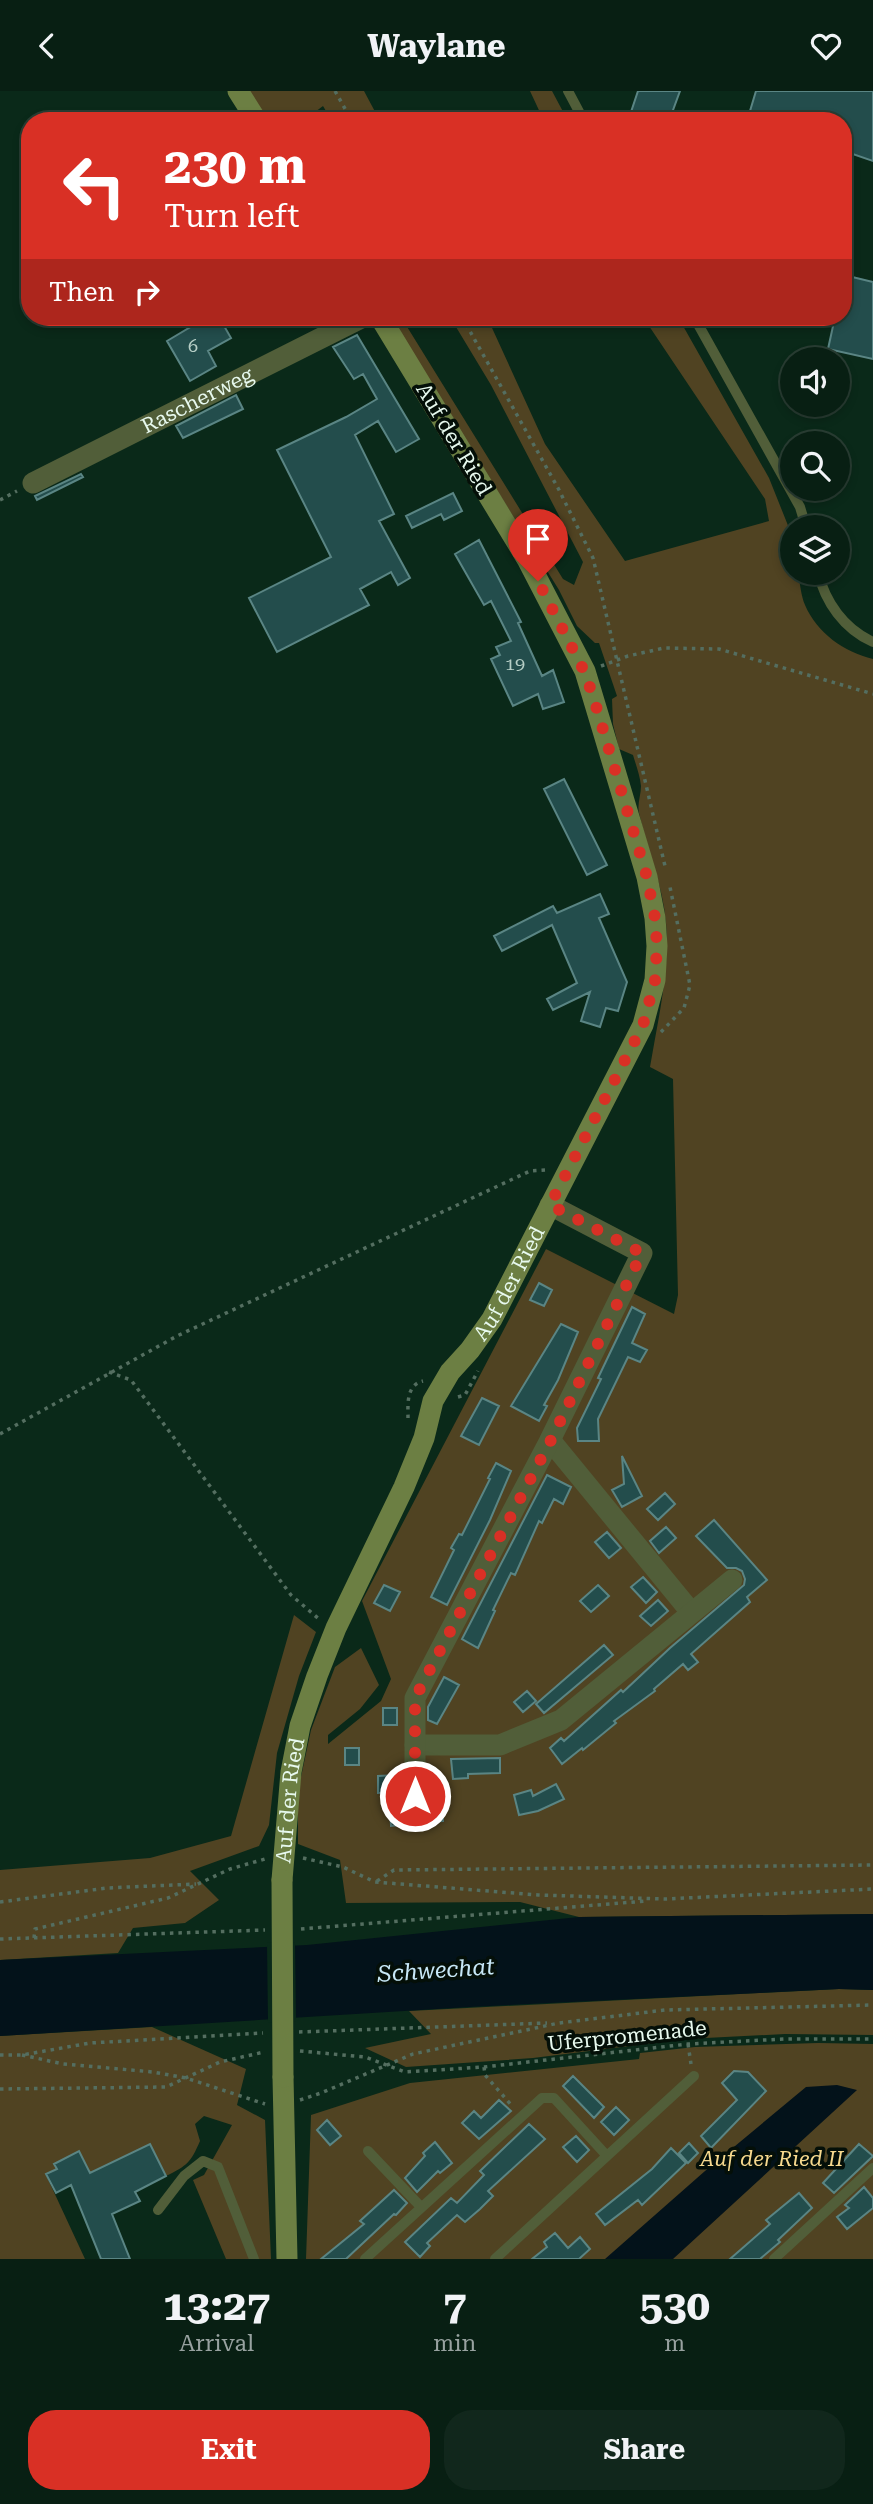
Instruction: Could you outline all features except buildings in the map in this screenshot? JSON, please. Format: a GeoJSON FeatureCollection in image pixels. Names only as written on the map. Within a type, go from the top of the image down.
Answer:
{"type":"FeatureCollection","features":[{"type":"Feature","properties":{"kind":"main road"},"geometry":{"type":"LineString","coordinates":[[238,91],[251,112]]}},
{"type":"Feature","properties":{"kind":"main road","name":"Auf der Ried"},"geometry":{"type":"LineString","coordinates":[[278,2103],[284,2077],[276,1864],[300,1726],[336,1629],[404,1487],[424,1438],[433,1401],[450,1372],[492,1319],[643,1025],[655,980],[655,918],[647,877],[584,671],[527,559],[385,326]]}},
{"type":"Feature","properties":{"kind":"main road"},"geometry":{"type":"LineString","coordinates":[[278,2103],[287,2259]]}},
{"type":"Feature","properties":{"kind":"street","name":"Rascherweg"},"geometry":{"type":"LineString","coordinates":[[33,483],[345,326]]}},
{"type":"Feature","properties":{"kind":"street"},"geometry":{"type":"LineString","coordinates":[[415,1796],[415,1698],[551,1440],[642,1253],[550,1205]]}},
{"type":"Feature","properties":{"kind":"street"},"geometry":{"type":"LineString","coordinates":[[551,1440],[691,1612]]}},
{"type":"Feature","properties":{"kind":"street"},"geometry":{"type":"LineString","coordinates":[[415,1745],[500,1745],[561,1720],[732,1580]]}},
{"type":"Feature","properties":{"kind":"lane"},"geometry":{"type":"LineString","coordinates":[[568,91],[579,112]]}},
{"type":"Feature","properties":{"kind":"lane"},"geometry":{"type":"LineString","coordinates":[[699,326],[802,515]]}},
{"type":"Feature","properties":{"kind":"lane"},"geometry":{"type":"LineString","coordinates":[[821,585],[839,617],[863,638],[873,642]]}},
{"type":"Feature","properties":{"kind":"lane"},"geometry":{"type":"LineString","coordinates":[[495,2259],[694,2076]]}},
{"type":"Feature","properties":{"kind":"lane"},"geometry":{"type":"LineString","coordinates":[[365,2259],[542,2098],[554,2098],[607,2156]]}},
{"type":"Feature","properties":{"kind":"lane"},"geometry":{"type":"LineString","coordinates":[[368,2151],[421,2207]]}},
{"type":"Feature","properties":{"kind":"lane"},"geometry":{"type":"LineString","coordinates":[[159,2210],[184,2176],[202,2161],[218,2167],[254,2259]]}},
{"type":"Feature","properties":{"kind":"lane"},"geometry":{"type":"LineString","coordinates":[[774,2259],[873,2168]]}},
{"type":"Feature","properties":{"kind":"path"},"geometry":{"type":"LineString","coordinates":[[335,91],[347,112]]}},
{"type":"Feature","properties":{"kind":"path"},"geometry":{"type":"LineString","coordinates":[[467,326],[558,488],[593,558],[680,930],[690,985],[684,1008],[662,1031],[655,1043]]}},
{"type":"Feature","properties":{"kind":"path"},"geometry":{"type":"LineString","coordinates":[[617,660],[664,648],[719,649],[873,694]]}},
{"type":"Feature","properties":{"kind":"path"},"geometry":{"type":"LineString","coordinates":[[0,1434],[177,1336],[530,1171],[552,1169],[566,1173]]}},
{"type":"Feature","properties":{"kind":"path"},"geometry":{"type":"LineString","coordinates":[[407,1426],[411,1388],[417,1382],[424,1381],[458,1397],[465,1395],[478,1371]]}},
{"type":"Feature","properties":{"kind":"path"},"geometry":{"type":"LineString","coordinates":[[109,1372],[131,1380],[291,1595],[315,1617],[336,1629]]}},
{"type":"Feature","properties":{"kind":"path"},"geometry":{"type":"LineString","coordinates":[[34,1938],[35,1929],[168,1898],[229,1869],[276,1864],[343,1867],[375,1882],[538,1895],[665,1899]]}},
{"type":"Feature","properties":{"kind":"path"},"geometry":{"type":"LineString","coordinates":[[375,1882],[394,1870],[873,1865]]}},
{"type":"Feature","properties":{"kind":"path"},"geometry":{"type":"LineString","coordinates":[[0,1902],[107,1888],[200,1884]]}},
{"type":"Feature","properties":{"kind":"path"},"geometry":{"type":"LineString","coordinates":[[295,1929],[665,1899],[873,1889]]}},
{"type":"Feature","properties":{"kind":"path"},"geometry":{"type":"LineString","coordinates":[[0,1939],[271,1930]]}},
{"type":"Feature","properties":{"kind":"path"},"geometry":{"type":"LineString","coordinates":[[22,2055],[63,2064],[153,2072],[186,2078],[278,2103],[321,2093],[413,2054],[559,2023],[665,2010],[873,2005]]}},
{"type":"Feature","properties":{"kind":"path"},"geometry":{"type":"LineString","coordinates":[[289,2032],[559,2023]]}},
{"type":"Feature","properties":{"kind":"path"},"geometry":{"type":"LineString","coordinates":[[0,2055],[22,2055],[90,2043],[275,2032]]}},
{"type":"Feature","properties":{"kind":"path","name":"Uferpromenade"},"geometry":{"type":"LineString","coordinates":[[385,2066],[405,2072],[484,2067],[688,2044],[784,2039],[873,2039]]}},
{"type":"Feature","properties":{"kind":"path"},"geometry":{"type":"LineString","coordinates":[[688,2044],[690,2058]]}},
{"type":"Feature","properties":{"kind":"path"},"geometry":{"type":"LineString","coordinates":[[484,2067],[485,2075],[522,2116]]}},
{"type":"Feature","properties":{"kind":"path"},"geometry":{"type":"LineString","coordinates":[[0,2089],[166,2087],[186,2078]]}},
{"type":"Feature","properties":{"kind":"green space"},"geometry":{"type":"Polygon","coordinates":[[[249,91],[364,91],[375,112],[327,112],[323,106],[315,112],[262,112],[249,91]]]}},
{"type":"Feature","properties":{"kind":"green space"},"geometry":{"type":"Polygon","coordinates":[[[530,91],[552,91],[563,112],[540,112],[530,91]]]}},
{"type":"Feature","properties":{"kind":"green space"},"geometry":{"type":"Polygon","coordinates":[[[395,326],[407,326],[563,579],[574,585],[583,562],[491,385],[455,326],[491,326],[545,444],[625,561],[769,521],[765,499],[649,326],[683,326],[769,478],[784,515],[780,515],[780,585],[800,585],[802,598],[810,615],[824,633],[852,652],[873,659],[873,1914],[579,1917],[520,1902],[346,1903],[340,1860],[298,1844],[298,1791],[311,1730],[335,1667],[361,1648],[379,1685],[360,1709],[328,1735],[328,1744],[381,1701],[391,1679],[362,1601],[546,1249],[674,1314],[678,1295],[673,1079],[650,1067],[665,977],[666,923],[658,881],[639,813],[639,774],[633,755],[619,749],[613,724],[612,699],[617,696],[599,643],[595,643],[577,626],[559,590],[395,326]]]}},
{"type":"Feature","properties":{"kind":"green space"},"geometry":{"type":"Polygon","coordinates":[[[294,1615],[316,1632],[299,1676],[277,1753],[269,1825],[259,1846],[190,1871],[219,1900],[185,1923],[133,1928],[118,1953],[0,1960],[0,1870],[150,1858],[231,1836],[294,1615]]]}},
{"type":"Feature","properties":{"kind":"green space"},"geometry":{"type":"Polygon","coordinates":[[[839,1989],[873,1990],[873,2035],[785,2034],[686,2039],[533,2058],[406,2067],[365,2048],[431,2034],[409,2011],[839,1989]]]}},
{"type":"Feature","properties":{"kind":"green space"},"geometry":{"type":"Polygon","coordinates":[[[152,2027],[246,2069],[237,2105],[265,2120],[271,2259],[226,2259],[193,2180],[204,2175],[232,2125],[204,2116],[195,2124],[200,2141],[194,2154],[188,2163],[166,2176],[150,2144],[90,2173],[79,2151],[55,2163],[57,2169],[46,2175],[85,2259],[0,2259],[0,2036],[152,2027]]]}},
{"type":"Feature","properties":{"kind":"green space","name":"Auf der Ried II"},"geometry":{"type":"Polygon","coordinates":[[[873,2044],[873,2259],[306,2259],[311,2115],[410,2083],[639,2059],[640,2053],[695,2047],[873,2044]]]}},
{"type":"Feature","properties":{"kind":"water","name":"Schwechat"},"geometry":{"type":"Polygon","coordinates":[[[873,1914],[873,1990],[839,1989],[469,2007],[0,2036],[0,1960],[307,1945],[579,1917],[873,1914]]]}},
{"type":"Feature","properties":{"kind":"water"},"geometry":{"type":"Polygon","coordinates":[[[837,2085],[857,2090],[673,2259],[605,2259],[806,2087],[837,2085]]]}},
{"type":"Feature","properties":{"kind":"pier"},"geometry":{"type":"Polygon","coordinates":[[[295,1942],[296,2021],[268,2023],[267,1943],[295,1942]]]}},
{"type":"Feature","properties":{"kind":"route"},"geometry":{"type":"LineString","coordinates":[[415,1796],[415,1698],[551,1440],[642,1253],[550,1205],[643,1025],[655,980],[657,946],[647,877],[593,696],[584,671],[538,581]]}}]}
